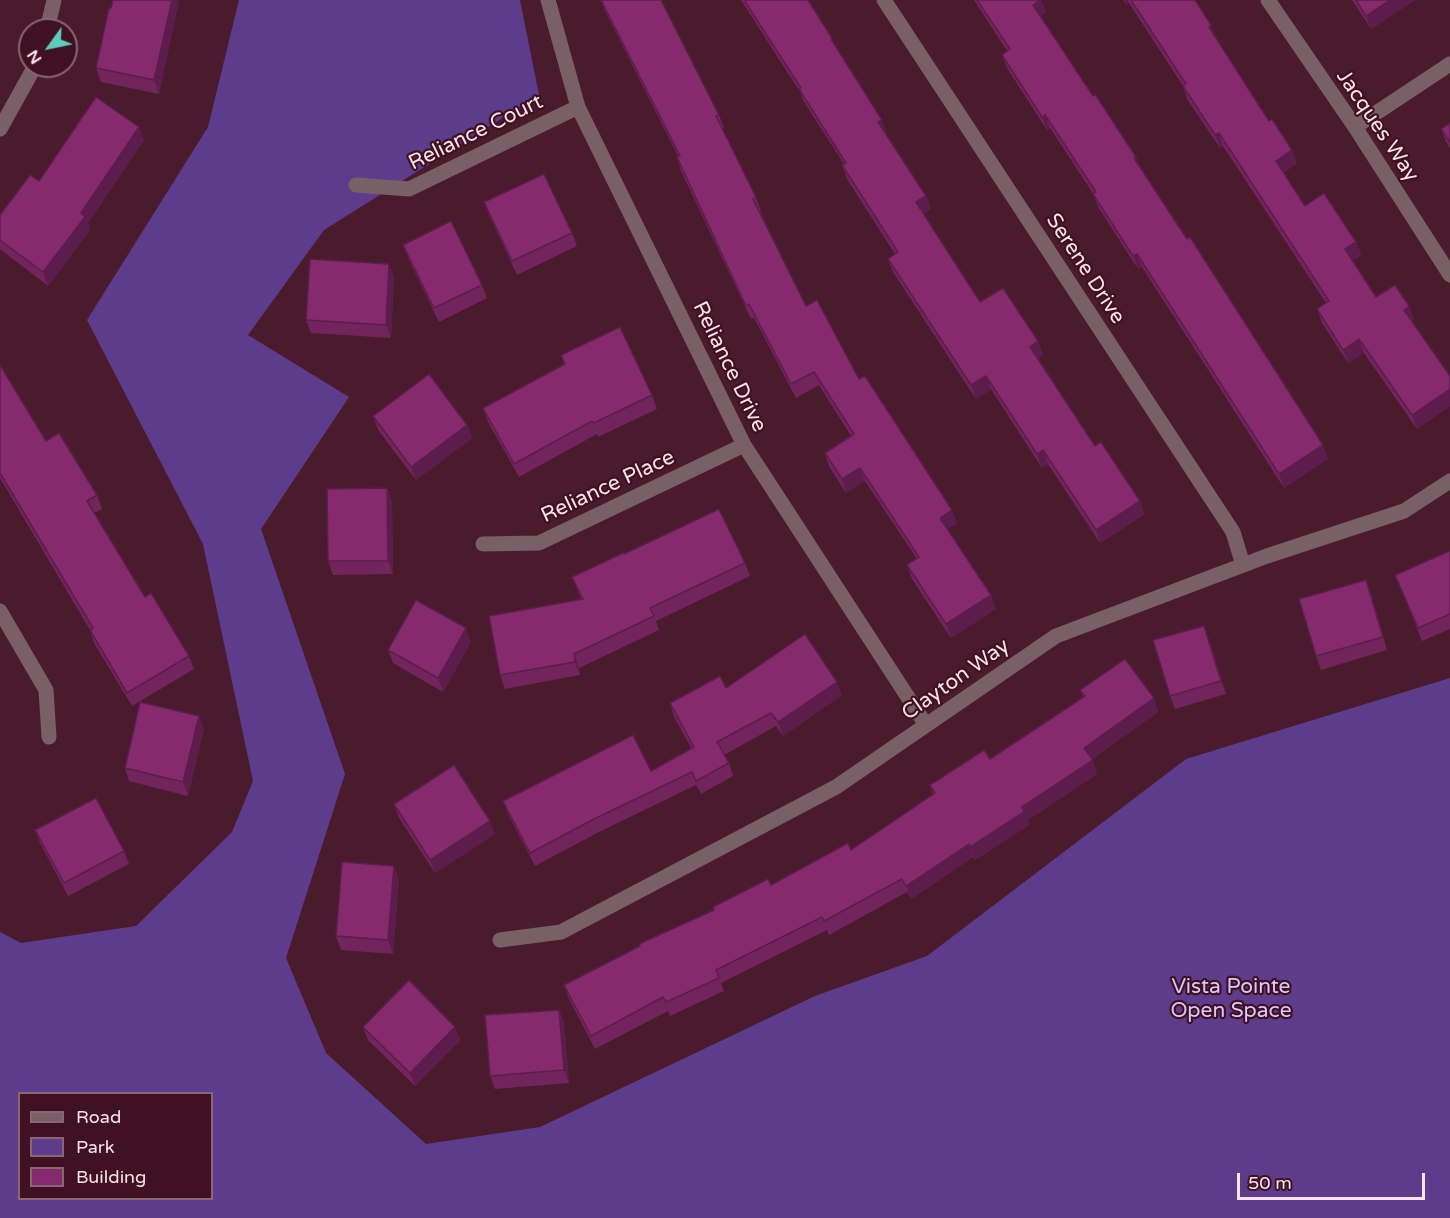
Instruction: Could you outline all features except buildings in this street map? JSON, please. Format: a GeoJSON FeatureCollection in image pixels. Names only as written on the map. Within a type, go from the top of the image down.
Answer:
{"type":"FeatureCollection","features":[{"type":"Feature","properties":{"kind":"street"},"geometry":{"type":"LineString","coordinates":[[50,18],[54,0]]}},
{"type":"Feature","properties":{"kind":"street","name":"Reliance Drive"},"geometry":{"type":"LineString","coordinates":[[548,0],[578,107],[744,445],[926,725]]}},
{"type":"Feature","properties":{"kind":"street","name":"Serene Drive"},"geometry":{"type":"LineString","coordinates":[[884,0],[1233,532],[1243,565]]}},
{"type":"Feature","properties":{"kind":"street","name":"Jacques Way"},"geometry":{"type":"LineString","coordinates":[[1268,0],[1450,275]]}},
{"type":"Feature","properties":{"kind":"street"},"geometry":{"type":"LineString","coordinates":[[1354,127],[1450,64]]}},
{"type":"Feature","properties":{"kind":"street"},"geometry":{"type":"LineString","coordinates":[[0,129],[28,78]]}},
{"type":"Feature","properties":{"kind":"street","name":"Reliance Court"},"geometry":{"type":"LineString","coordinates":[[356,185],[409,189],[578,107]]}},
{"type":"Feature","properties":{"kind":"street","name":"Reliance Place"},"geometry":{"type":"LineString","coordinates":[[483,544],[538,543],[744,445]]}},
{"type":"Feature","properties":{"kind":"street","name":"Clayton Way"},"geometry":{"type":"LineString","coordinates":[[500,940],[561,932],[836,787],[1056,636],[1243,565],[1404,511],[1450,481]]}},
{"type":"Feature","properties":{"kind":"street"},"geometry":{"type":"LineString","coordinates":[[0,611],[46,690],[49,737]]}},
{"type":"Feature","properties":{"kind":"green space","name":"Vista Pointe Open Space"},"geometry":{"type":"Polygon","coordinates":[[[239,0],[520,0],[539,95],[324,230],[248,335],[349,397],[261,529],[345,774],[286,958],[326,1053],[426,1144],[540,1127],[815,996],[927,956],[1186,759],[1450,678],[1450,1218],[0,1218],[0,932],[21,943],[136,926],[232,832],[253,781],[203,544],[87,320],[208,127],[239,0]]]}}]}
